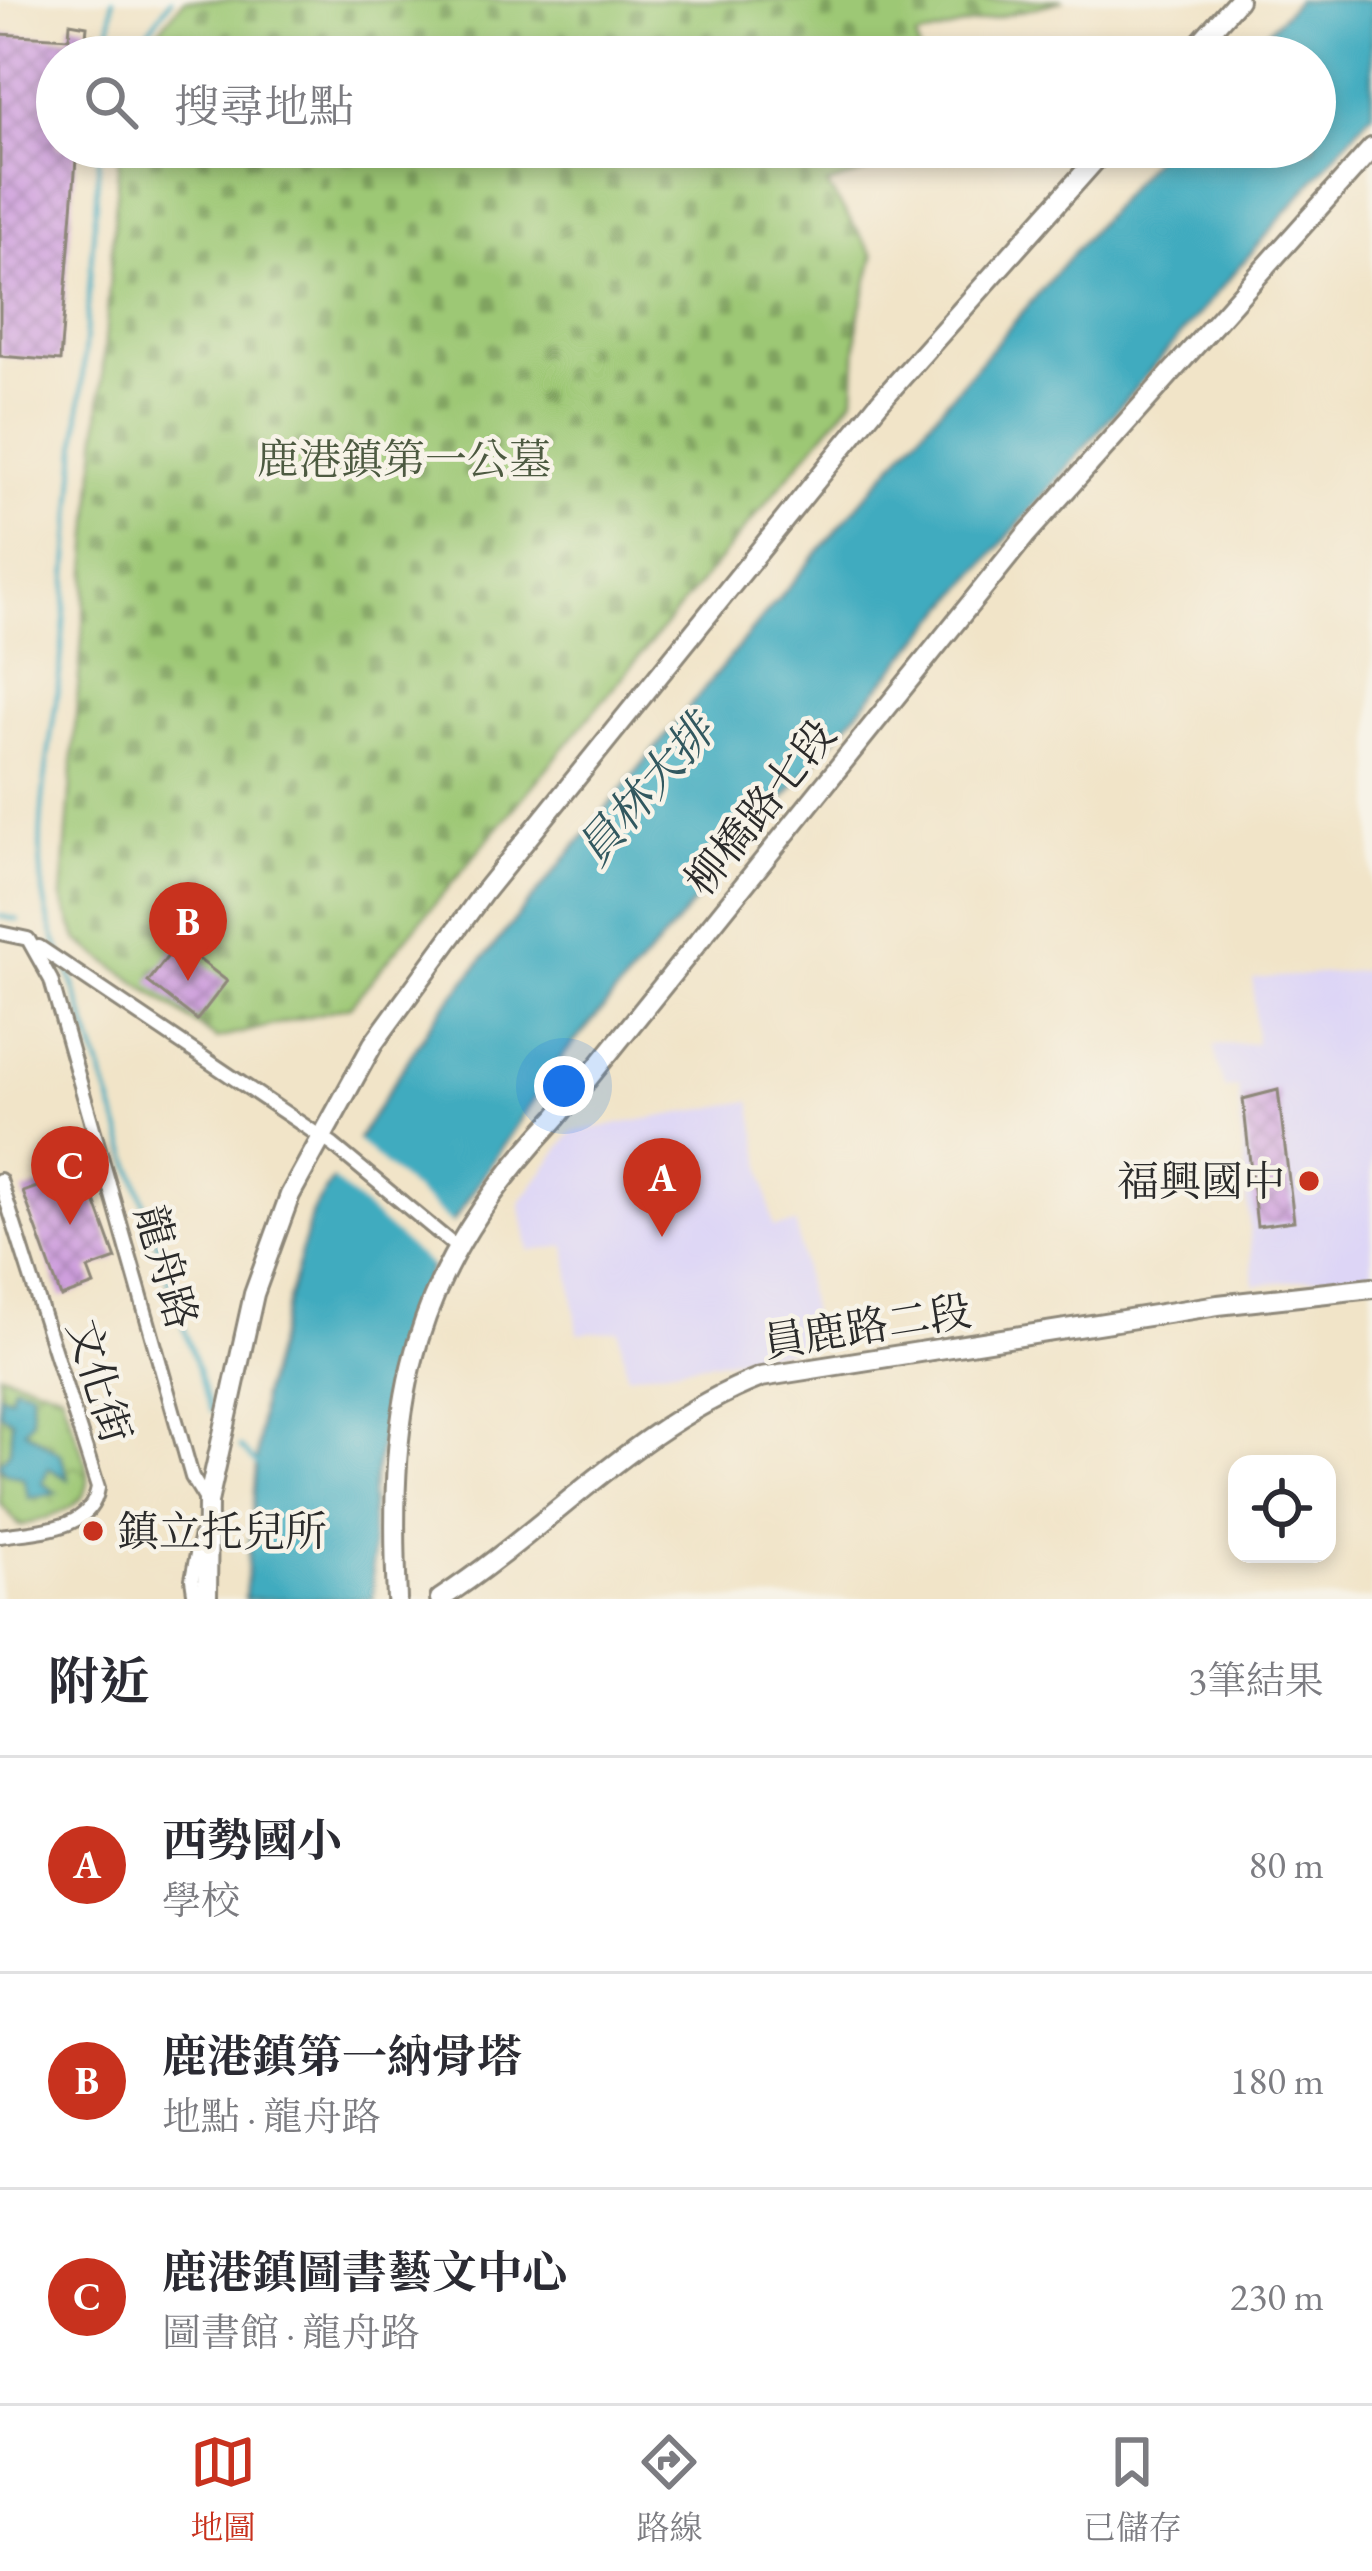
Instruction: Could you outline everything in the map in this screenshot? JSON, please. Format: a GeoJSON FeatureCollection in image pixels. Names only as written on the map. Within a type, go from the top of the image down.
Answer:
{"type":"FeatureCollection","features":[{"type":"Feature","properties":{"kind":"main road"},"geometry":{"type":"LineString","coordinates":[[1206,36],[1238,0]]}},
{"type":"Feature","properties":{"kind":"main road","name":"柳橋路七段"},"geometry":{"type":"LineString","coordinates":[[397,1599],[393,1523],[403,1401],[416,1333],[451,1244],[1025,536],[1372,148]]}},
{"type":"Feature","properties":{"kind":"main road"},"geometry":{"type":"LineString","coordinates":[[207,1599],[208,1502],[254,1294],[290,1195],[327,1141],[373,1044],[484,892],[878,404],[1088,168]]}},
{"type":"Feature","properties":{"kind":"main road","name":"員鹿路二段"},"geometry":{"type":"LineString","coordinates":[[440,1599],[491,1566],[648,1436],[711,1396],[761,1377],[1219,1305],[1372,1288]]}},
{"type":"Feature","properties":{"kind":"street"},"geometry":{"type":"LineString","coordinates":[[0,933],[28,939],[327,1141],[451,1244]]}},
{"type":"Feature","properties":{"kind":"street","name":"龍舟路"},"geometry":{"type":"LineString","coordinates":[[28,939],[51,980],[192,1477],[208,1502]]}},
{"type":"Feature","properties":{"kind":"street","name":"文化街"},"geometry":{"type":"LineString","coordinates":[[0,1180],[98,1488],[96,1503],[84,1518],[0,1536]]}},
{"type":"Feature","properties":{"kind":"street"},"geometry":{"type":"LineString","coordinates":[[195,1599],[192,1579],[208,1502]]}},
{"type":"Feature","properties":{"kind":"shaded area","name":"福興國中"},"geometry":{"type":"Polygon","coordinates":[[[1372,970],[1372,1272],[1254,1285],[1238,1087],[1224,1089],[1213,1045],[1256,1043],[1253,979],[1372,970]]]}},
{"type":"Feature","properties":{"kind":"shaded area"},"geometry":{"type":"Polygon","coordinates":[[[751,1101],[773,1227],[796,1224],[816,1346],[627,1375],[619,1330],[578,1333],[566,1246],[529,1251],[520,1203],[572,1132],[751,1101]]]}},
{"type":"Feature","properties":{"kind":"green space"},"geometry":{"type":"Polygon","coordinates":[[[184,0],[1064,0],[924,36],[154,36],[184,0]]]}},
{"type":"Feature","properties":{"kind":"green space","name":"鹿港鎮第一公墓"},"geometry":{"type":"Polygon","coordinates":[[[118,168],[876,168],[827,185],[874,256],[858,320],[854,397],[350,1006],[217,1039],[78,941],[62,898],[118,168]]]}},
{"type":"Feature","properties":{"kind":"green space"},"geometry":{"type":"Polygon","coordinates":[[[0,1373],[61,1393],[86,1464],[84,1494],[73,1506],[20,1526],[0,1503],[0,1373]]]}},
{"type":"Feature","properties":{"kind":"water"},"geometry":{"type":"Polygon","coordinates":[[[1297,0],[1372,0],[1372,112],[1336,154],[1336,36],[1263,36],[1297,0]]]}},
{"type":"Feature","properties":{"kind":"water","name":"員林大排"},"geometry":{"type":"Polygon","coordinates":[[[1145,168],[1324,168],[560,1059],[439,1243],[395,1368],[371,1495],[373,1599],[245,1599],[262,1396],[312,1212],[434,1019],[762,618],[1145,168]]]}},
{"type":"Feature","properties":{"kind":"water"},"geometry":{"type":"Polygon","coordinates":[[[13,1385],[31,1390],[32,1420],[24,1430],[61,1454],[68,1479],[49,1468],[42,1483],[57,1493],[29,1498],[23,1478],[5,1472],[0,1464],[10,1450],[12,1420],[0,1413],[0,1394],[10,1397],[13,1385]]]}},
{"type":"Feature","properties":{"kind":"pier"},"geometry":{"type":"Polygon","coordinates":[[[353,1137],[453,1225],[434,1269],[328,1175],[353,1137]]]}},
{"type":"Feature","properties":{"kind":"building"},"geometry":{"type":"Polygon","coordinates":[[[70,23],[87,26],[86,36],[69,36],[70,23]]]}},
{"type":"Feature","properties":{"kind":"building"},"geometry":{"type":"Polygon","coordinates":[[[0,34],[36,36],[36,168],[75,168],[60,361],[0,356],[0,34]]]}},
{"type":"Feature","properties":{"kind":"building"},"geometry":{"type":"Polygon","coordinates":[[[178,943],[227,981],[197,1020],[148,982],[178,943]]]}},
{"type":"Feature","properties":{"kind":"building"},"geometry":{"type":"Polygon","coordinates":[[[1278,1090],[1294,1221],[1257,1226],[1243,1099],[1278,1090]]]}},
{"type":"Feature","properties":{"kind":"building"},"geometry":{"type":"Polygon","coordinates":[[[84,1170],[116,1259],[88,1269],[94,1285],[61,1297],[23,1192],[84,1170]]]}},
{"type":"Feature","properties":{"kind":"waterway"},"geometry":{"type":"LineString","coordinates":[[109,36],[113,0]]}},
{"type":"Feature","properties":{"kind":"waterway"},"geometry":{"type":"LineString","coordinates":[[144,36],[171,0]]}},
{"type":"Feature","properties":{"kind":"waterway"},"geometry":{"type":"LineString","coordinates":[[62,955],[49,920],[40,844],[62,649],[98,168]]}},
{"type":"Feature","properties":{"kind":"waterway"},"geometry":{"type":"LineString","coordinates":[[0,916],[18,920]]}},
{"type":"Feature","properties":{"kind":"waterway"},"geometry":{"type":"LineString","coordinates":[[69,971],[211,1411]]}},
{"type":"Feature","properties":{"kind":"waterway"},"geometry":{"type":"LineString","coordinates":[[240,1447],[257,1464]]}},
{"type":"Feature","properties":{"kind":"place","name":"鹿港鎮第一納骨塔"},"geometry":{"type":"Point","coordinates":[188,981]}},
{"type":"Feature","properties":{"kind":"place","name":"福興國中"},"geometry":{"type":"Point","coordinates":[1309,1181]}},
{"type":"Feature","properties":{"kind":"place","name":"鹿港鎮圖書藝文中心"},"geometry":{"type":"Point","coordinates":[70,1225]}},
{"type":"Feature","properties":{"kind":"place","name":"西勢國小"},"geometry":{"type":"Point","coordinates":[662,1237]}},
{"type":"Feature","properties":{"kind":"place","name":"鎮立托兒所"},"geometry":{"type":"Point","coordinates":[93,1531]}}]}
